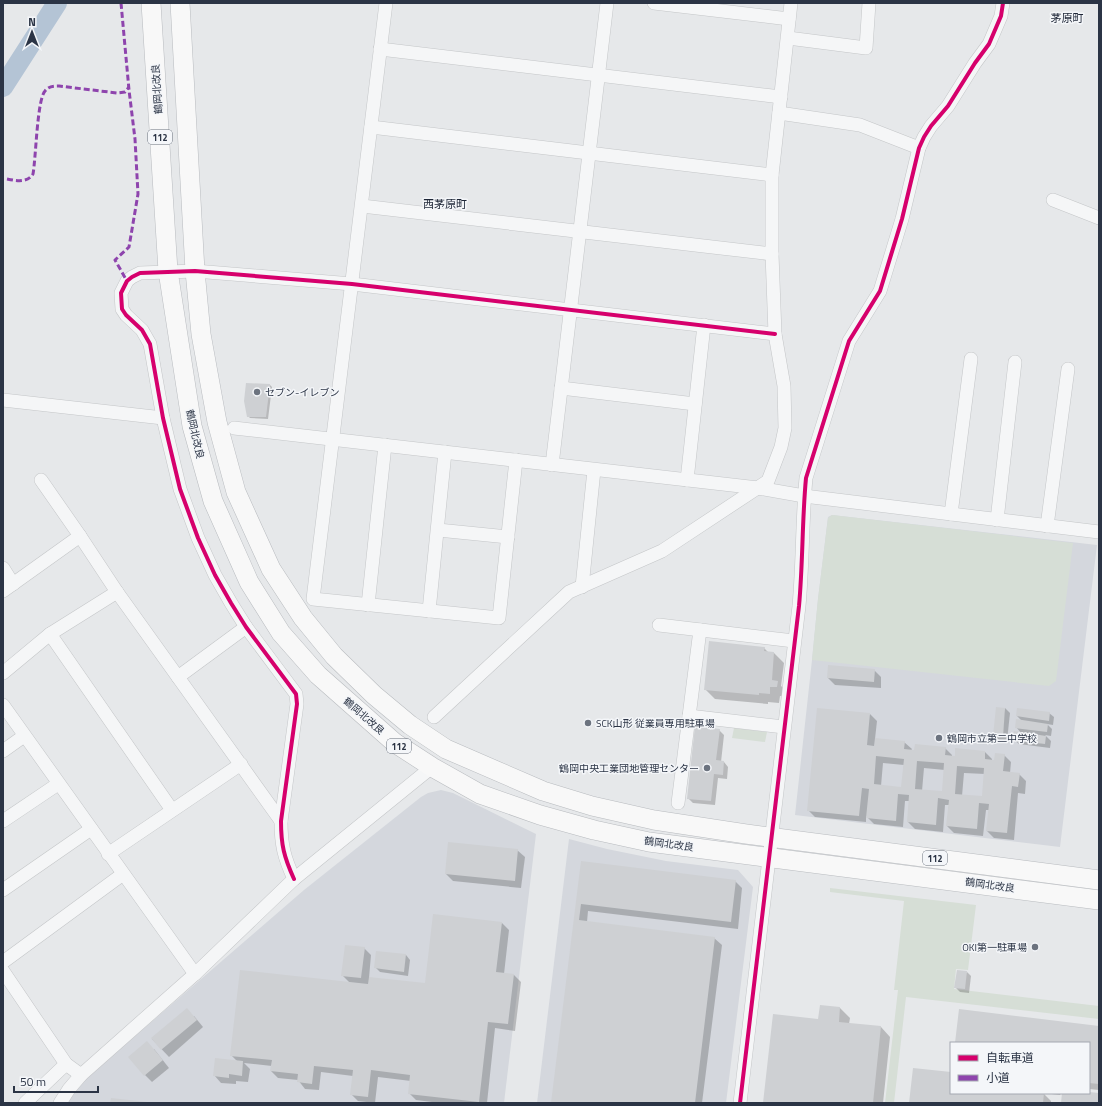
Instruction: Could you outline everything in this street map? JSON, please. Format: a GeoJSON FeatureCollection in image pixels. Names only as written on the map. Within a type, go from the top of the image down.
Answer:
{"type":"FeatureCollection","features":[{"type":"Feature","properties":{"kind":"highway","name":"鶴岡北改良"},"geometry":{"type":"LineString","coordinates":[[151,3],[168,272],[192,426],[213,501],[249,582],[281,633],[318,675],[395,743],[432,767],[480,794],[540,815],[594,830],[649,842],[1099,900]]}},
{"type":"Feature","properties":{"kind":"highway","name":"鶴岡北改良"},"geometry":{"type":"LineString","coordinates":[[180,3],[195,271],[201,334],[217,422],[236,492],[271,569],[303,618],[334,656],[369,690],[410,725],[446,749],[542,791],[592,806],[654,820],[771,837],[1099,880]]}},
{"type":"Feature","properties":{"kind":"street"},"geometry":{"type":"LineString","coordinates":[[386,3],[314,599],[499,618],[516,460]]}},
{"type":"Feature","properties":{"kind":"street"},"geometry":{"type":"LineString","coordinates":[[552,464],[607,3]]}},
{"type":"Feature","properties":{"kind":"street"},"geometry":{"type":"LineString","coordinates":[[654,3],[789,19]]}},
{"type":"Feature","properties":{"kind":"street"},"geometry":{"type":"LineString","coordinates":[[434,717],[570,592],[662,551],[768,481],[782,447],[785,428],[784,386],[775,334],[772,254],[772,175],[791,3]]}},
{"type":"Feature","properties":{"kind":"street"},"geometry":{"type":"LineString","coordinates":[[788,38],[866,48],[869,3]]}},
{"type":"Feature","properties":{"kind":"street"},"geometry":{"type":"LineString","coordinates":[[740,1103],[802,574],[804,496],[806,478],[850,341],[880,291],[902,219],[924,137],[948,106],[989,44],[1001,16],[1003,3]]}},
{"type":"Feature","properties":{"kind":"street"},"geometry":{"type":"LineString","coordinates":[[380,49],[781,97]]}},
{"type":"Feature","properties":{"kind":"street"},"geometry":{"type":"LineString","coordinates":[[779,113],[860,125],[920,148]]}},
{"type":"Feature","properties":{"kind":"street"},"geometry":{"type":"LineString","coordinates":[[371,127],[772,175]]}},
{"type":"Feature","properties":{"kind":"street"},"geometry":{"type":"LineString","coordinates":[[1053,200],[1099,218]]}},
{"type":"Feature","properties":{"kind":"street"},"geometry":{"type":"LineString","coordinates":[[362,206],[772,254]]}},
{"type":"Feature","properties":{"kind":"street"},"geometry":{"type":"LineString","coordinates":[[294,879],[285,858],[281,837],[281,821],[297,704],[296,694],[246,627],[215,575],[198,538],[180,489],[163,418],[150,344],[142,330],[126,315],[122,309],[121,293],[127,281],[136,274],[140,273],[195,271],[352,284],[775,334]]}},
{"type":"Feature","properties":{"kind":"street"},"geometry":{"type":"LineString","coordinates":[[687,480],[704,325]]}},
{"type":"Feature","properties":{"kind":"street"},"geometry":{"type":"LineString","coordinates":[[951,514],[971,359]]}},
{"type":"Feature","properties":{"kind":"street"},"geometry":{"type":"LineString","coordinates":[[996,520],[1016,362]]}},
{"type":"Feature","properties":{"kind":"street"},"geometry":{"type":"LineString","coordinates":[[1048,526],[1068,370]]}},
{"type":"Feature","properties":{"kind":"street"},"geometry":{"type":"LineString","coordinates":[[561,388],[695,404]]}},
{"type":"Feature","properties":{"kind":"street"},"geometry":{"type":"LineString","coordinates":[[3,400],[163,418]]}},
{"type":"Feature","properties":{"kind":"street"},"geometry":{"type":"LineString","coordinates":[[234,428],[758,488],[804,496],[1099,532]]}},
{"type":"Feature","properties":{"kind":"street"},"geometry":{"type":"LineString","coordinates":[[368,604],[384,445]]}},
{"type":"Feature","properties":{"kind":"street"},"geometry":{"type":"LineString","coordinates":[[429,611],[445,452]]}},
{"type":"Feature","properties":{"kind":"street"},"geometry":{"type":"LineString","coordinates":[[582,587],[594,470]]}},
{"type":"Feature","properties":{"kind":"street"},"geometry":{"type":"LineString","coordinates":[[41,480],[117,592],[281,821]]}},
{"type":"Feature","properties":{"kind":"street"},"geometry":{"type":"LineString","coordinates":[[438,530],[508,537]]}},
{"type":"Feature","properties":{"kind":"street"},"geometry":{"type":"LineString","coordinates":[[3,568],[8,587],[80,536]]}},
{"type":"Feature","properties":{"kind":"street"},"geometry":{"type":"LineString","coordinates":[[3,673],[50,634],[117,592]]}},
{"type":"Feature","properties":{"kind":"street"},"geometry":{"type":"LineString","coordinates":[[659,625],[794,641]]}},
{"type":"Feature","properties":{"kind":"street"},"geometry":{"type":"LineString","coordinates":[[178,677],[246,627]]}},
{"type":"Feature","properties":{"kind":"street"},"geometry":{"type":"LineString","coordinates":[[678,803],[700,630]]}},
{"type":"Feature","properties":{"kind":"street"},"geometry":{"type":"LineString","coordinates":[[50,634],[172,810]]}},
{"type":"Feature","properties":{"kind":"street"},"geometry":{"type":"LineString","coordinates":[[3,705],[195,974]]}},
{"type":"Feature","properties":{"kind":"street"},"geometry":{"type":"LineString","coordinates":[[689,716],[784,727]]}},
{"type":"Feature","properties":{"kind":"street"},"geometry":{"type":"LineString","coordinates":[[3,751],[24,736]]}},
{"type":"Feature","properties":{"kind":"street"},"geometry":{"type":"LineString","coordinates":[[108,854],[241,764]]}},
{"type":"Feature","properties":{"kind":"street"},"geometry":{"type":"LineString","coordinates":[[60,1103],[69,1089],[81,1076],[195,974],[294,879],[432,767]]}},
{"type":"Feature","properties":{"kind":"street"},"geometry":{"type":"LineString","coordinates":[[3,821],[58,784]]}},
{"type":"Feature","properties":{"kind":"street"},"geometry":{"type":"LineString","coordinates":[[3,890],[91,830]]}},
{"type":"Feature","properties":{"kind":"street"},"geometry":{"type":"LineString","coordinates":[[3,962],[123,874]]}},
{"type":"Feature","properties":{"kind":"street"},"geometry":{"type":"LineString","coordinates":[[3,971],[66,1064],[81,1076]]}},
{"type":"Feature","properties":{"kind":"street"},"geometry":{"type":"LineString","coordinates":[[25,1103],[66,1064]]}},
{"type":"Feature","properties":{"kind":"shaded area","name":"鶴岡市立第二中学校"},"geometry":{"type":"Polygon","coordinates":[[[832,515],[1097,545],[1060,847],[795,815],[828,517],[832,515]]]}},
{"type":"Feature","properties":{"kind":"shaded area"},"geometry":{"type":"Polygon","coordinates":[[[832,515],[1073,543],[1056,681],[1049,686],[812,660],[828,518],[832,515]]]}},
{"type":"Feature","properties":{"kind":"shaded area"},"geometry":{"type":"Polygon","coordinates":[[[734,728],[767,732],[765,742],[732,738],[734,728]]]}},
{"type":"Feature","properties":{"kind":"shaded area"},"geometry":{"type":"Polygon","coordinates":[[[441,790],[453,793],[536,834],[504,1103],[67,1103],[74,1091],[83,1081],[304,890],[421,797],[428,793],[441,790]]]}},
{"type":"Feature","properties":{"kind":"shaded area"},"geometry":{"type":"Polygon","coordinates":[[[569,839],[607,849],[666,861],[738,870],[753,887],[726,1103],[537,1103],[569,839]]]}},
{"type":"Feature","properties":{"kind":"shaded area"},"geometry":{"type":"Polygon","coordinates":[[[830,888],[976,905],[968,970],[956,969],[954,989],[1099,1006],[1099,1019],[906,997],[894,1103],[885,1103],[898,990],[894,990],[904,901],[830,892],[830,888]]]}},
{"type":"Feature","properties":{"kind":"building","name":"セブン-イレブン"},"geometry":{"type":"Polygon","coordinates":[[[246,383],[270,384],[266,417],[247,417],[244,401],[246,383]]]}},
{"type":"Feature","properties":{"kind":"building"},"geometry":{"type":"Polygon","coordinates":[[[709,641],[765,647],[764,651],[774,652],[772,680],[778,681],[777,687],[770,687],[770,694],[759,693],[759,695],[704,690],[709,641]]]}},
{"type":"Feature","properties":{"kind":"building"},"geometry":{"type":"Polygon","coordinates":[[[828,665],[875,669],[874,682],[827,678],[828,665]]]}},
{"type":"Feature","properties":{"kind":"building"},"geometry":{"type":"Polygon","coordinates":[[[996,707],[1005,708],[1003,737],[993,736],[996,707]]]}},
{"type":"Feature","properties":{"kind":"building"},"geometry":{"type":"Polygon","coordinates":[[[817,708],[870,713],[867,745],[874,746],[875,738],[905,741],[904,749],[914,750],[915,744],[946,747],[945,755],[955,756],[955,748],[985,751],[985,759],[994,760],[995,753],[1005,754],[1003,771],[1020,773],[1018,787],[1012,786],[1007,833],[986,831],[989,804],[979,803],[977,829],[946,826],[949,800],[938,798],[936,825],[907,822],[909,795],[898,794],[896,821],[866,818],[869,789],[862,788],[859,816],[807,811],[817,708]],[[876,756],[874,784],[901,787],[904,759],[876,756]],[[917,761],[915,789],[942,791],[944,763],[917,761]],[[957,766],[955,794],[982,796],[984,768],[957,766]]]}},
{"type":"Feature","properties":{"kind":"building"},"geometry":{"type":"Polygon","coordinates":[[[1017,708],[1050,712],[1049,721],[1016,716],[1017,708]]]}},
{"type":"Feature","properties":{"kind":"building"},"geometry":{"type":"Polygon","coordinates":[[[1016,719],[1048,724],[1047,732],[1015,728],[1016,719]]]}},
{"type":"Feature","properties":{"kind":"building","name":"鶴岡中央工業団地管理センター"},"geometry":{"type":"Polygon","coordinates":[[[695,726],[720,729],[716,760],[724,761],[723,775],[714,774],[711,801],[687,799],[695,726]]]}},
{"type":"Feature","properties":{"kind":"building"},"geometry":{"type":"Polygon","coordinates":[[[1014,731],[1046,736],[1045,744],[1013,740],[1014,731]]]}},
{"type":"Feature","properties":{"kind":"building"},"geometry":{"type":"Polygon","coordinates":[[[448,842],[518,849],[515,881],[445,874],[448,842]]]}},
{"type":"Feature","properties":{"kind":"building"},"geometry":{"type":"Polygon","coordinates":[[[581,861],[736,880],[731,922],[581,904],[579,920],[715,937],[695,1103],[551,1103],[581,861]]]}},
{"type":"Feature","properties":{"kind":"building"},"geometry":{"type":"Polygon","coordinates":[[[433,914],[502,922],[496,972],[514,974],[508,1024],[488,1022],[479,1102],[408,1094],[410,1075],[371,1070],[368,1097],[350,1095],[353,1070],[314,1066],[312,1084],[297,1082],[298,1074],[270,1071],[272,1060],[230,1056],[240,970],[368,984],[369,977],[425,983],[433,914]]]}},
{"type":"Feature","properties":{"kind":"building"},"geometry":{"type":"Polygon","coordinates":[[[345,945],[365,947],[361,978],[341,976],[345,945]]]}},
{"type":"Feature","properties":{"kind":"building"},"geometry":{"type":"Polygon","coordinates":[[[376,951],[406,954],[404,972],[374,968],[376,951]]]}},
{"type":"Feature","properties":{"kind":"building"},"geometry":{"type":"Polygon","coordinates":[[[957,970],[967,971],[965,989],[954,988],[957,970]]]}},
{"type":"Feature","properties":{"kind":"building"},"geometry":{"type":"Polygon","coordinates":[[[820,1005],[840,1007],[839,1022],[881,1026],[873,1103],[763,1103],[773,1014],[818,1019],[820,1005]]]}},
{"type":"Feature","properties":{"kind":"building"},"geometry":{"type":"Polygon","coordinates":[[[187,1008],[197,1020],[161,1050],[151,1038],[187,1008]]]}},
{"type":"Feature","properties":{"kind":"building"},"geometry":{"type":"Polygon","coordinates":[[[959,1009],[1099,1026],[1099,1084],[1090,1083],[1090,1042],[955,1042],[959,1009]]]}},
{"type":"Feature","properties":{"kind":"building"},"geometry":{"type":"Polygon","coordinates":[[[147,1041],[163,1060],[144,1076],[128,1057],[147,1041]]]}},
{"type":"Feature","properties":{"kind":"building"},"geometry":{"type":"Polygon","coordinates":[[[215,1058],[243,1061],[242,1076],[229,1074],[229,1078],[213,1076],[215,1058]]]}},
{"type":"Feature","properties":{"kind":"building"},"geometry":{"type":"Polygon","coordinates":[[[913,1068],[950,1072],[950,1094],[1044,1094],[1043,1103],[909,1103],[913,1068]]]}},
{"type":"Feature","properties":{"kind":"building"},"geometry":{"type":"Polygon","coordinates":[[[1099,1093],[1099,1103],[1061,1103],[1062,1094],[1099,1093]]]}},
{"type":"Feature","properties":{"kind":"building"},"geometry":{"type":"Polygon","coordinates":[[[111,1098],[147,1102],[147,1103],[110,1103],[111,1098]]]}},
{"type":"Feature","properties":{"kind":"waterway"},"geometry":{"type":"LineString","coordinates":[[3,87],[57,3]]}},
{"type":"Feature","properties":{"kind":"marked path"},"geometry":{"type":"LineString","coordinates":[[121,3],[135,139],[138,194],[129,247],[115,260],[127,281]]}},
{"type":"Feature","properties":{"kind":"marked path"},"geometry":{"type":"LineString","coordinates":[[7,179],[18,181],[25,180],[33,174],[40,106],[42,96],[48,88],[59,86],[117,93],[125,92],[129,87]]}},
{"type":"Feature","properties":{"kind":"cycle path"},"geometry":{"type":"LineString","coordinates":[[740,1103],[799,606],[806,478],[849,341],[880,291],[902,219],[919,148],[931,126],[948,106],[989,44],[1001,16],[1003,3]]}},
{"type":"Feature","properties":{"kind":"cycle path"},"geometry":{"type":"LineString","coordinates":[[294,879],[284,851],[281,821],[297,704],[296,694],[246,627],[215,575],[198,538],[180,489],[163,418],[150,344],[142,330],[126,315],[122,309],[121,293],[127,281],[140,273],[195,271],[352,284],[775,334]]}},
{"type":"Feature","properties":{"kind":"place","name":"セブン-イレブン"},"geometry":{"type":"Point","coordinates":[257,392]}},
{"type":"Feature","properties":{"kind":"place","name":"SCK山形 従業員専用駐車場"},"geometry":{"type":"Point","coordinates":[588,723]}},
{"type":"Feature","properties":{"kind":"place","name":"鶴岡市立第二中学校"},"geometry":{"type":"Point","coordinates":[939,738]}},
{"type":"Feature","properties":{"kind":"place","name":"鶴岡中央工業団地管理センター"},"geometry":{"type":"Point","coordinates":[707,768]}},
{"type":"Feature","properties":{"kind":"place","name":"OKI第一駐車場"},"geometry":{"type":"Point","coordinates":[1035,947]}},
{"type":"Feature","properties":{"kind":"district","name":"茅原町"},"geometry":{"type":"Point","coordinates":[1067,18]}},
{"type":"Feature","properties":{"kind":"district","name":"西茅原町"},"geometry":{"type":"Point","coordinates":[445,204]}}]}
